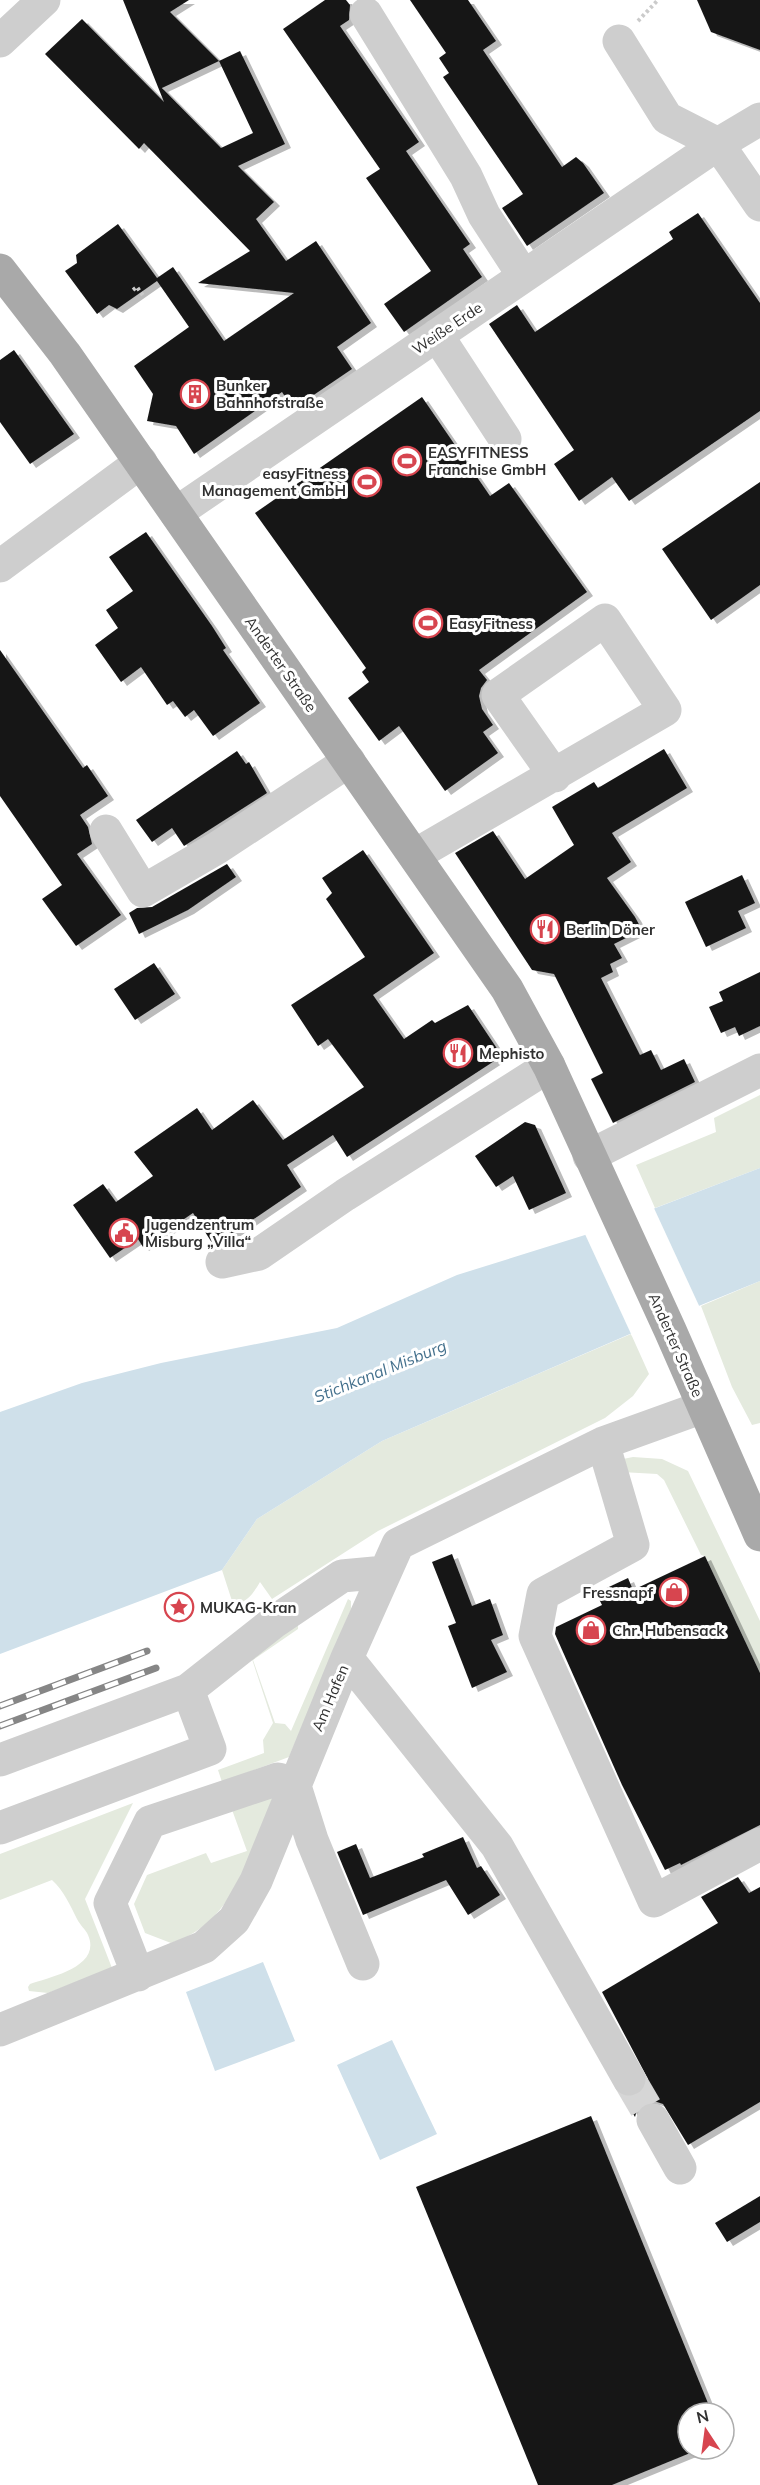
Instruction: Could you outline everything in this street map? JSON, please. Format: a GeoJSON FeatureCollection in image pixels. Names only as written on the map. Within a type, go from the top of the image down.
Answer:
{"type":"FeatureCollection","features":[{"type":"Feature","properties":{"kind":"main road","name":"Anderter Straße"},"geometry":{"type":"LineString","coordinates":[[0,270],[65,354],[507,989],[549,1066],[607,1197],[670,1330],[760,1535]]}},
{"type":"Feature","properties":{"kind":"street"},"geometry":{"type":"LineString","coordinates":[[0,41],[44,0]]}},
{"type":"Feature","properties":{"kind":"street"},"geometry":{"type":"LineString","coordinates":[[366,14],[466,176],[484,215],[524,276]]}},
{"type":"Feature","properties":{"kind":"street"},"geometry":{"type":"LineString","coordinates":[[619,41],[667,118],[718,144],[760,205]]}},
{"type":"Feature","properties":{"kind":"street","name":"Weiße Erde"},"geometry":{"type":"LineString","coordinates":[[176,513],[718,144],[760,119]]}},
{"type":"Feature","properties":{"kind":"street"},"geometry":{"type":"LineString","coordinates":[[437,335],[505,439]]}},
{"type":"Feature","properties":{"kind":"street"},"geometry":{"type":"LineString","coordinates":[[0,566],[141,462]]}},
{"type":"Feature","properties":{"kind":"street"},"geometry":{"type":"LineString","coordinates":[[415,855],[555,776],[665,710],[604,620],[498,695],[555,776]]}},
{"type":"Feature","properties":{"kind":"street"},"geometry":{"type":"LineString","coordinates":[[106,831],[143,891],[217,848],[349,761]]}},
{"type":"Feature","properties":{"kind":"street"},"geometry":{"type":"LineString","coordinates":[[222,1262],[259,1254],[345,1195],[549,1066]]}},
{"type":"Feature","properties":{"kind":"street"},"geometry":{"type":"LineString","coordinates":[[590,1156],[760,1070]]}},
{"type":"Feature","properties":{"kind":"street","name":"Am Hafen"},"geometry":{"type":"LineString","coordinates":[[0,2030],[138,1976],[204,1947],[234,1920],[256,1881],[347,1658],[398,1544],[603,1443],[703,1407]]}},
{"type":"Feature","properties":{"kind":"street"},"geometry":{"type":"LineString","coordinates":[[603,1443],[633,1545],[543,1594],[535,1636],[654,1901],[760,1844]]}},
{"type":"Feature","properties":{"kind":"street"},"geometry":{"type":"LineString","coordinates":[[0,1760],[188,1690],[273,1622],[342,1576],[385,1572]]}},
{"type":"Feature","properties":{"kind":"street"},"geometry":{"type":"LineString","coordinates":[[347,1658],[497,1846],[629,2079]]}},
{"type":"Feature","properties":{"kind":"street"},"geometry":{"type":"LineString","coordinates":[[0,1828],[210,1749],[188,1690]]}},
{"type":"Feature","properties":{"kind":"street"},"geometry":{"type":"LineString","coordinates":[[138,1976],[110,1903],[150,1822],[260,1783],[278,1779],[294,1784],[312,1840],[363,1964]]}},
{"type":"Feature","properties":{"kind":"street"},"geometry":{"type":"LineString","coordinates":[[653,2120],[680,2168]]}},
{"type":"Feature","properties":{"kind":"path"},"geometry":{"type":"LineString","coordinates":[[134,290],[137,287],[144,297]]}},
{"type":"Feature","properties":{"kind":"shaded area"},"geometry":{"type":"Polygon","coordinates":[[[760,1095],[760,1168],[655,1208],[636,1165],[716,1132],[714,1118],[760,1095]]]}},
{"type":"Feature","properties":{"kind":"shaded area"},"geometry":{"type":"Polygon","coordinates":[[[760,1281],[760,1423],[752,1425],[732,1387],[701,1306],[760,1281]]]}},
{"type":"Feature","properties":{"kind":"shaded area"},"geometry":{"type":"Polygon","coordinates":[[[631,1334],[649,1374],[633,1396],[605,1418],[378,1531],[272,1599],[260,1582],[245,1600],[238,1604],[232,1601],[222,1570],[257,1519],[382,1441],[631,1334]]]}},
{"type":"Feature","properties":{"kind":"shaded area"},"geometry":{"type":"Polygon","coordinates":[[[633,1457],[662,1459],[688,1471],[760,1621],[760,1673],[705,1556],[701,1555],[664,1480],[657,1474],[621,1472],[623,1459],[633,1457]]]}},
{"type":"Feature","properties":{"kind":"shaded area"},"geometry":{"type":"Polygon","coordinates":[[[348,1599],[351,1601],[351,1609],[289,1757],[222,1782],[218,1770],[264,1753],[263,1740],[273,1723],[251,1656],[298,1624],[298,1629],[253,1660],[275,1723],[285,1724],[291,1731],[348,1599]]]}},
{"type":"Feature","properties":{"kind":"shaded area"},"geometry":{"type":"Polygon","coordinates":[[[274,1794],[249,1860],[238,1882],[226,1902],[211,1919],[193,1933],[171,1943],[145,1933],[134,1904],[147,1875],[206,1853],[211,1863],[247,1851],[231,1807],[274,1794]]]}},
{"type":"Feature","properties":{"kind":"shaded area"},"geometry":{"type":"Polygon","coordinates":[[[133,1803],[85,1899],[112,1968],[48,1993],[29,1991],[30,1984],[61,1974],[81,1963],[88,1955],[90,1946],[87,1933],[63,1893],[52,1880],[0,1900],[0,1854],[133,1803]]]}},
{"type":"Feature","properties":{"kind":"water","name":"Stichkanal Misburg"},"geometry":{"type":"Polygon","coordinates":[[[760,1168],[760,1281],[630,1334],[382,1441],[257,1519],[222,1570],[0,1654],[0,1412],[82,1383],[161,1363],[337,1328],[457,1275],[585,1235],[760,1168]]]}},
{"type":"Feature","properties":{"kind":"water"},"geometry":{"type":"Polygon","coordinates":[[[263,1962],[295,2041],[215,2071],[186,1992],[263,1962]]]}},
{"type":"Feature","properties":{"kind":"water"},"geometry":{"type":"Polygon","coordinates":[[[392,2040],[437,2134],[380,2160],[337,2065],[392,2040]]]}},
{"type":"Feature","properties":{"kind":"pier"},"geometry":{"type":"Polygon","coordinates":[[[653,1206],[701,1310],[632,1336],[584,1232],[653,1206]]]}},
{"type":"Feature","properties":{"kind":"building"},"geometry":{"type":"Polygon","coordinates":[[[123,0],[189,0],[170,12],[219,61],[240,51],[285,144],[238,166],[274,202],[256,219],[286,261],[316,241],[371,323],[337,347],[352,369],[293,409],[282,392],[194,454],[176,426],[147,421],[153,394],[134,366],[189,327],[157,281],[117,309],[109,305],[97,314],[65,271],[77,263],[76,255],[118,224],[157,278],[173,267],[224,341],[294,293],[198,283],[250,251],[144,143],[139,149],[45,54],[82,19],[164,102],[123,0]],[[219,61],[162,88],[221,148],[253,133],[219,61]]]}},
{"type":"Feature","properties":{"kind":"building"},"geometry":{"type":"Polygon","coordinates":[[[325,0],[346,0],[350,5],[349,20],[340,26],[419,142],[406,151],[470,244],[463,249],[482,277],[404,332],[384,304],[431,271],[366,178],[380,169],[283,29],[325,0]]]}},
{"type":"Feature","properties":{"kind":"building"},"geometry":{"type":"Polygon","coordinates":[[[410,0],[468,0],[496,41],[483,50],[562,167],[576,157],[583,163],[604,193],[527,246],[502,208],[523,194],[443,77],[449,73],[439,58],[446,53],[410,0]]]}},
{"type":"Feature","properties":{"kind":"building"},"geometry":{"type":"Polygon","coordinates":[[[697,0],[760,0],[760,50],[711,32],[697,0]]]}},
{"type":"Feature","properties":{"kind":"building"},"geometry":{"type":"Polygon","coordinates":[[[698,213],[760,303],[760,411],[629,501],[612,477],[579,501],[554,464],[574,450],[489,324],[517,305],[535,332],[673,239],[669,232],[698,213]]]}},
{"type":"Feature","properties":{"kind":"building"},"geometry":{"type":"Polygon","coordinates":[[[14,350],[74,434],[30,464],[0,422],[0,360],[14,350]]]}},
{"type":"Feature","properties":{"kind":"building"},"geometry":{"type":"Polygon","coordinates":[[[422,397],[490,496],[509,483],[587,592],[479,670],[487,680],[479,696],[482,709],[493,725],[483,732],[498,753],[445,791],[399,726],[379,741],[348,698],[369,682],[362,672],[366,668],[255,513],[422,397]]]}},
{"type":"Feature","properties":{"kind":"building"},"geometry":{"type":"Polygon","coordinates":[[[760,482],[760,585],[711,620],[662,549],[760,482]]]}},
{"type":"Feature","properties":{"kind":"building"},"geometry":{"type":"Polygon","coordinates":[[[146,532],[212,626],[226,648],[223,650],[260,703],[213,736],[194,710],[185,717],[173,701],[167,705],[141,667],[121,682],[95,645],[118,628],[106,610],[133,591],[109,557],[146,532]]]}},
{"type":"Feature","properties":{"kind":"building"},"geometry":{"type":"Polygon","coordinates":[[[0,650],[83,768],[87,765],[108,796],[80,815],[88,827],[92,844],[77,854],[121,915],[76,946],[42,899],[62,885],[0,796],[0,650]]]}},
{"type":"Feature","properties":{"kind":"building"},"geometry":{"type":"Polygon","coordinates":[[[664,749],[687,788],[612,833],[631,862],[607,878],[642,930],[614,944],[622,958],[610,964],[613,972],[601,978],[640,1055],[651,1050],[661,1070],[684,1059],[695,1082],[613,1123],[591,1079],[603,1073],[554,974],[532,970],[455,853],[493,831],[525,879],[574,845],[552,807],[594,782],[598,788],[664,749]]]}},
{"type":"Feature","properties":{"kind":"building"},"geometry":{"type":"Polygon","coordinates":[[[237,751],[246,764],[249,762],[267,793],[184,846],[172,828],[152,842],[136,820],[237,751]]]}},
{"type":"Feature","properties":{"kind":"building"},"geometry":{"type":"Polygon","coordinates":[[[363,850],[434,953],[373,995],[404,1039],[432,1020],[435,1023],[468,1005],[502,1056],[347,1157],[333,1135],[287,1165],[301,1187],[214,1246],[193,1213],[143,1247],[138,1239],[110,1258],[73,1205],[103,1184],[116,1202],[153,1176],[134,1152],[197,1108],[212,1130],[253,1100],[283,1140],[364,1087],[328,1039],[318,1046],[291,1005],[365,957],[326,899],[332,893],[322,878],[363,850]]]}},
{"type":"Feature","properties":{"kind":"building"},"geometry":{"type":"Polygon","coordinates":[[[227,864],[236,877],[188,910],[139,934],[129,913],[137,908],[152,907],[227,864]]]}},
{"type":"Feature","properties":{"kind":"building"},"geometry":{"type":"Polygon","coordinates":[[[742,875],[755,903],[738,911],[746,928],[706,947],[685,902],[742,875]]]}},
{"type":"Feature","properties":{"kind":"building"},"geometry":{"type":"Polygon","coordinates":[[[154,963],[175,994],[135,1020],[114,989],[154,963]]]}},
{"type":"Feature","properties":{"kind":"building"},"geometry":{"type":"Polygon","coordinates":[[[760,972],[760,1026],[739,1036],[735,1027],[721,1033],[709,1007],[723,1001],[719,992],[760,972]]]}},
{"type":"Feature","properties":{"kind":"building"},"geometry":{"type":"Polygon","coordinates":[[[525,1122],[535,1125],[566,1193],[529,1210],[513,1176],[496,1187],[475,1156],[525,1122]]]}},
{"type":"Feature","properties":{"kind":"building"},"geometry":{"type":"Polygon","coordinates":[[[452,1554],[472,1606],[490,1599],[503,1635],[491,1640],[507,1672],[472,1688],[448,1626],[456,1623],[432,1562],[452,1554]]]}},
{"type":"Feature","properties":{"kind":"building"},"geometry":{"type":"Polygon","coordinates":[[[705,1556],[760,1673],[760,1825],[681,1865],[680,1863],[665,1870],[622,1785],[555,1634],[556,1627],[602,1605],[596,1593],[628,1578],[633,1590],[705,1556]]]}},
{"type":"Feature","properties":{"kind":"building"},"geometry":{"type":"Polygon","coordinates":[[[463,1837],[477,1868],[481,1866],[500,1895],[468,1915],[446,1880],[363,1915],[337,1852],[356,1844],[370,1878],[424,1857],[422,1854],[463,1837]]]}},
{"type":"Feature","properties":{"kind":"building"},"geometry":{"type":"Polygon","coordinates":[[[738,1877],[749,1893],[760,1887],[760,2102],[688,2145],[663,2104],[654,2101],[644,2103],[637,2110],[635,2117],[622,2096],[639,2095],[648,2079],[602,1992],[718,1923],[701,1897],[738,1877]]]}},
{"type":"Feature","properties":{"kind":"building"},"geometry":{"type":"Polygon","coordinates":[[[591,2116],[707,2401],[676,2401],[676,2459],[612,2485],[538,2485],[416,2187],[591,2116]]]}},
{"type":"Feature","properties":{"kind":"building"},"geometry":{"type":"Polygon","coordinates":[[[760,2196],[760,2222],[727,2242],[715,2223],[760,2196]]]}},
{"type":"Feature","properties":{"kind":"tunnel"},"geometry":{"type":"LineString","coordinates":[[629,2079],[653,2120]]}},
{"type":"Feature","properties":{"kind":"railway"},"geometry":{"type":"LineString","coordinates":[[0,1706],[147,1651]]}},
{"type":"Feature","properties":{"kind":"railway"},"geometry":{"type":"LineString","coordinates":[[0,1726],[156,1668]]}},
{"type":"Feature","properties":{"kind":"place","name":"Bunker Bahnhofstraße"},"geometry":{"type":"Point","coordinates":[195,394]}},
{"type":"Feature","properties":{"kind":"place","name":"EASYFITNESS Franchise GmbH"},"geometry":{"type":"Point","coordinates":[407,461]}},
{"type":"Feature","properties":{"kind":"place","name":"easyFitness Management GmbH"},"geometry":{"type":"Point","coordinates":[367,482]}},
{"type":"Feature","properties":{"kind":"place","name":"EasyFitness"},"geometry":{"type":"Point","coordinates":[428,623]}},
{"type":"Feature","properties":{"kind":"place","name":"Berlin Döner"},"geometry":{"type":"Point","coordinates":[545,929]}},
{"type":"Feature","properties":{"kind":"place","name":"Mephisto"},"geometry":{"type":"Point","coordinates":[458,1053]}},
{"type":"Feature","properties":{"kind":"place","name":"Jugendzentrum Misburg „Villa“"},"geometry":{"type":"Point","coordinates":[124,1233]}},
{"type":"Feature","properties":{"kind":"place","name":"Fressnapf"},"geometry":{"type":"Point","coordinates":[674,1592]}},
{"type":"Feature","properties":{"kind":"place","name":"MUKAG-Kran"},"geometry":{"type":"Point","coordinates":[179,1607]}},
{"type":"Feature","properties":{"kind":"place","name":"Chr. Hubensack"},"geometry":{"type":"Point","coordinates":[591,1630]}}]}
